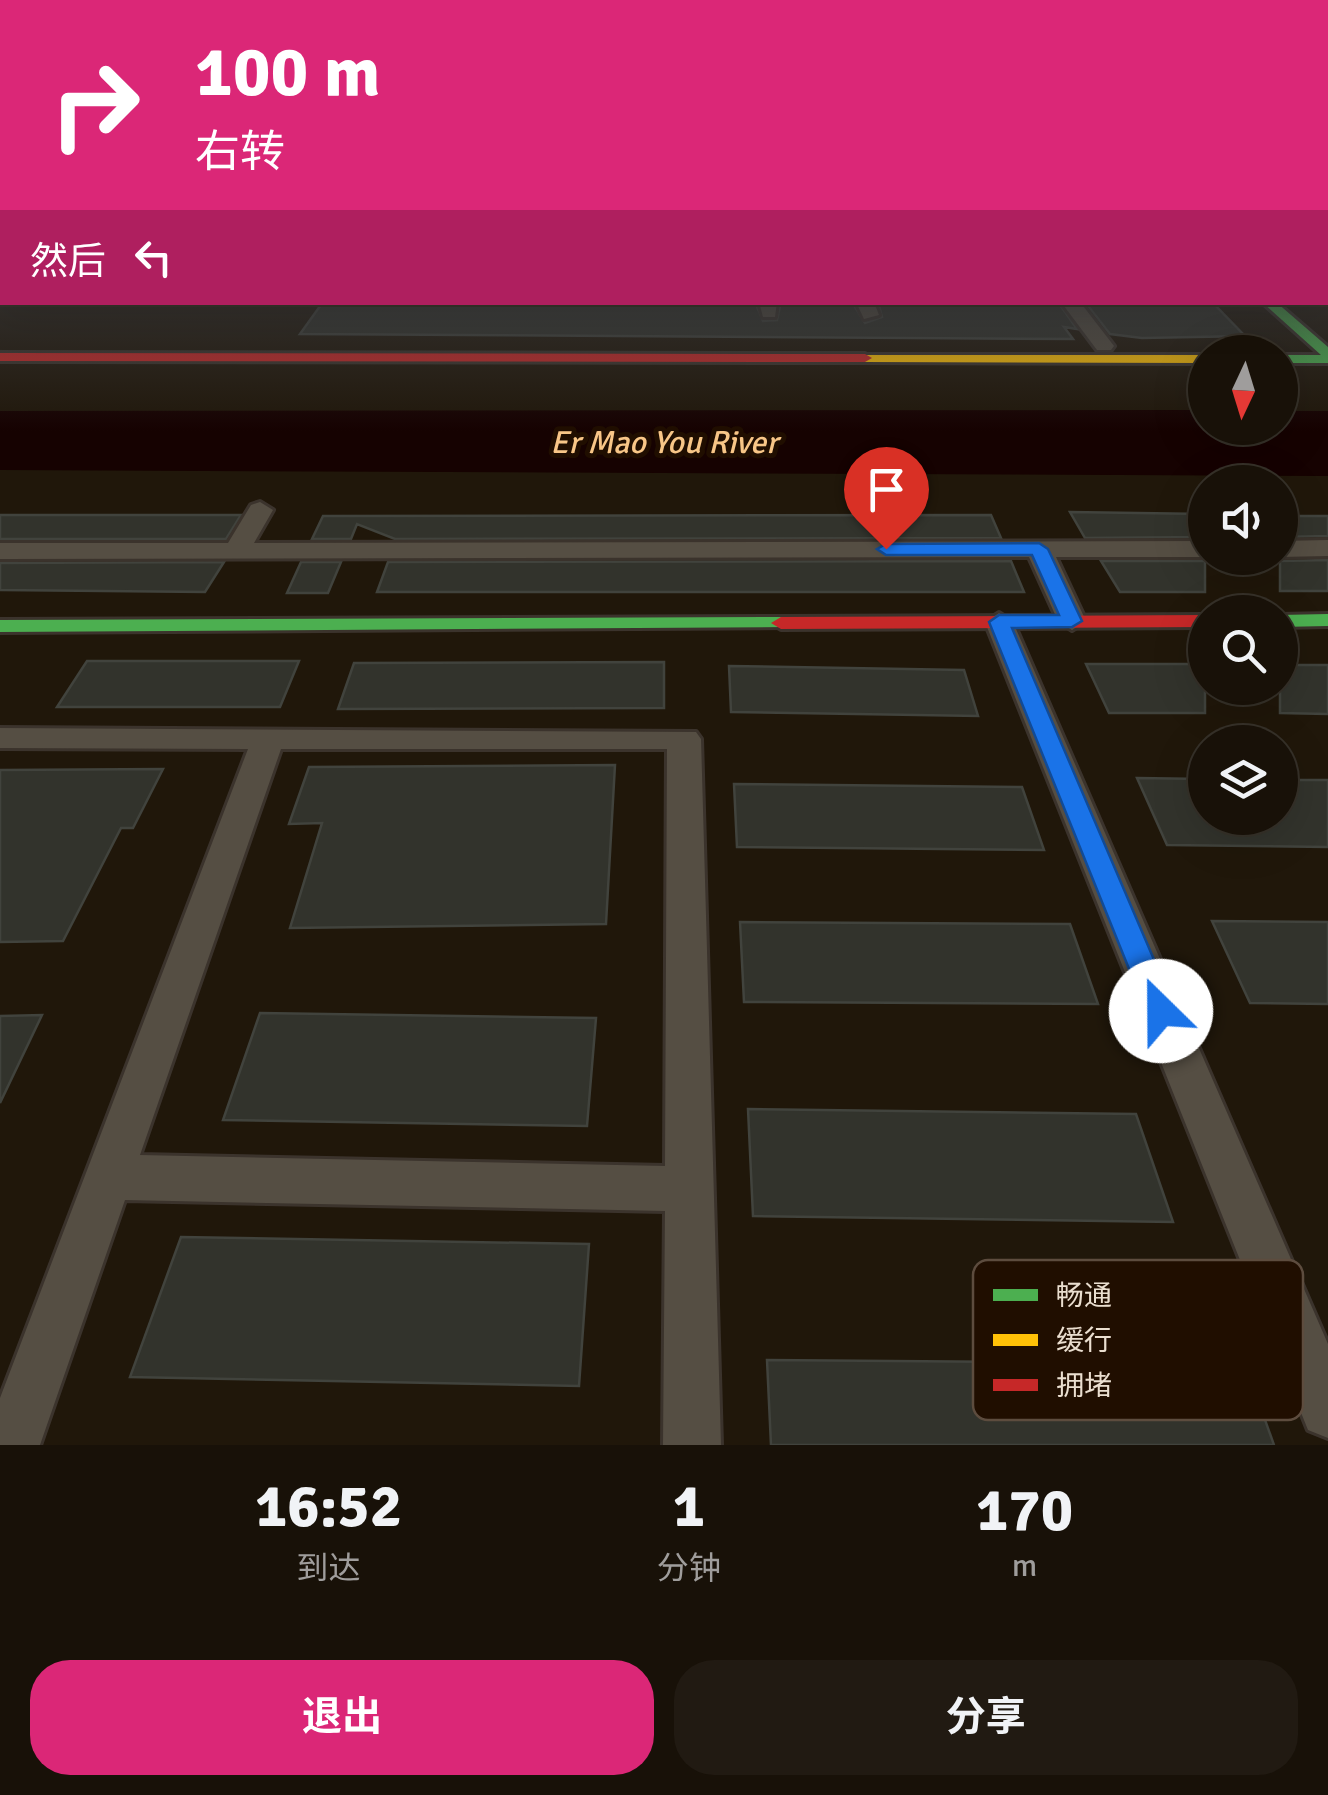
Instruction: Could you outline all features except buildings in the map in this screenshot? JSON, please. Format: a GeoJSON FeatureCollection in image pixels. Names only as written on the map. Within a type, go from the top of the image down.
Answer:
{"type":"FeatureCollection","features":[{"type":"Feature","properties":{"kind":"main road"},"geometry":{"type":"LineString","coordinates":[[1271,305],[1328,356]]}},
{"type":"Feature","properties":{"kind":"main road"},"geometry":{"type":"LineString","coordinates":[[1300,305],[1328,328]]}},
{"type":"Feature","properties":{"kind":"main road"},"geometry":{"type":"LineString","coordinates":[[1298,358],[1328,356]]}},
{"type":"Feature","properties":{"kind":"main road"},"geometry":{"type":"LineString","coordinates":[[0,357],[1188,359]]}},
{"type":"Feature","properties":{"kind":"main road"},"geometry":{"type":"LineString","coordinates":[[0,368],[1188,370]]}},
{"type":"Feature","properties":{"kind":"main road"},"geometry":{"type":"LineString","coordinates":[[1298,370],[1328,370]]}},
{"type":"Feature","properties":{"kind":"main road"},"geometry":{"type":"LineString","coordinates":[[1298,620],[1328,620]]}},
{"type":"Feature","properties":{"kind":"main road"},"geometry":{"type":"LineString","coordinates":[[0,626],[1188,621]]}},
{"type":"Feature","properties":{"kind":"street"},"geometry":{"type":"LineString","coordinates":[[1072,305],[1104,346]]}},
{"type":"Feature","properties":{"kind":"street"},"geometry":{"type":"LineString","coordinates":[[236,551],[260,510]]}},
{"type":"Feature","properties":{"kind":"street"},"geometry":{"type":"LineString","coordinates":[[1298,548],[1328,548]]}},
{"type":"Feature","properties":{"kind":"street"},"geometry":{"type":"LineString","coordinates":[[1039,549],[1072,621]]}},
{"type":"Feature","properties":{"kind":"street"},"geometry":{"type":"LineString","coordinates":[[0,551],[1188,549]]}},
{"type":"Feature","properties":{"kind":"street"},"geometry":{"type":"LineString","coordinates":[[999,622],[1265,1260]]}},
{"type":"Feature","properties":{"kind":"street"},"geometry":{"type":"LineString","coordinates":[[0,738],[267,742],[684,739],[692,1445]]}},
{"type":"Feature","properties":{"kind":"street"},"geometry":{"type":"LineString","coordinates":[[12,1445],[267,742]]}},
{"type":"Feature","properties":{"kind":"street"},"geometry":{"type":"LineString","coordinates":[[110,1177],[690,1189]]}},
{"type":"Feature","properties":{"kind":"street"},"geometry":{"type":"LineString","coordinates":[[1303,1350],[1328,1410]]}},
{"type":"Feature","properties":{"kind":"water","name":"Er Mao You River"},"geometry":{"type":"Polygon","coordinates":[[[1188,410],[1188,445],[1298,445],[1298,411],[1328,411],[1328,476],[1298,476],[1298,465],[1188,465],[1188,475],[0,470],[0,411],[1188,410]]]}},
{"type":"Feature","properties":{"kind":"traffic: fast"},"geometry":{"type":"LineString","coordinates":[[1271,305],[1328,354]]}},
{"type":"Feature","properties":{"kind":"traffic: fast"},"geometry":{"type":"LineString","coordinates":[[1298,359],[1328,359]]}},
{"type":"Feature","properties":{"kind":"traffic: fast"},"geometry":{"type":"LineString","coordinates":[[1298,621],[1328,620]]}},
{"type":"Feature","properties":{"kind":"traffic: fast"},"geometry":{"type":"LineString","coordinates":[[0,626],[781,623]]}},
{"type":"Feature","properties":{"kind":"traffic: slow"},"geometry":{"type":"LineString","coordinates":[[865,358],[1188,359]]}},
{"type":"Feature","properties":{"kind":"traffic: jam"},"geometry":{"type":"LineString","coordinates":[[0,357],[865,358]]}},
{"type":"Feature","properties":{"kind":"traffic: jam"},"geometry":{"type":"LineString","coordinates":[[781,623],[1188,621]]}},
{"type":"Feature","properties":{"kind":"route"},"geometry":{"type":"LineString","coordinates":[[886,549],[1039,549],[1072,621],[999,622],[1161,1011]]}}]}
